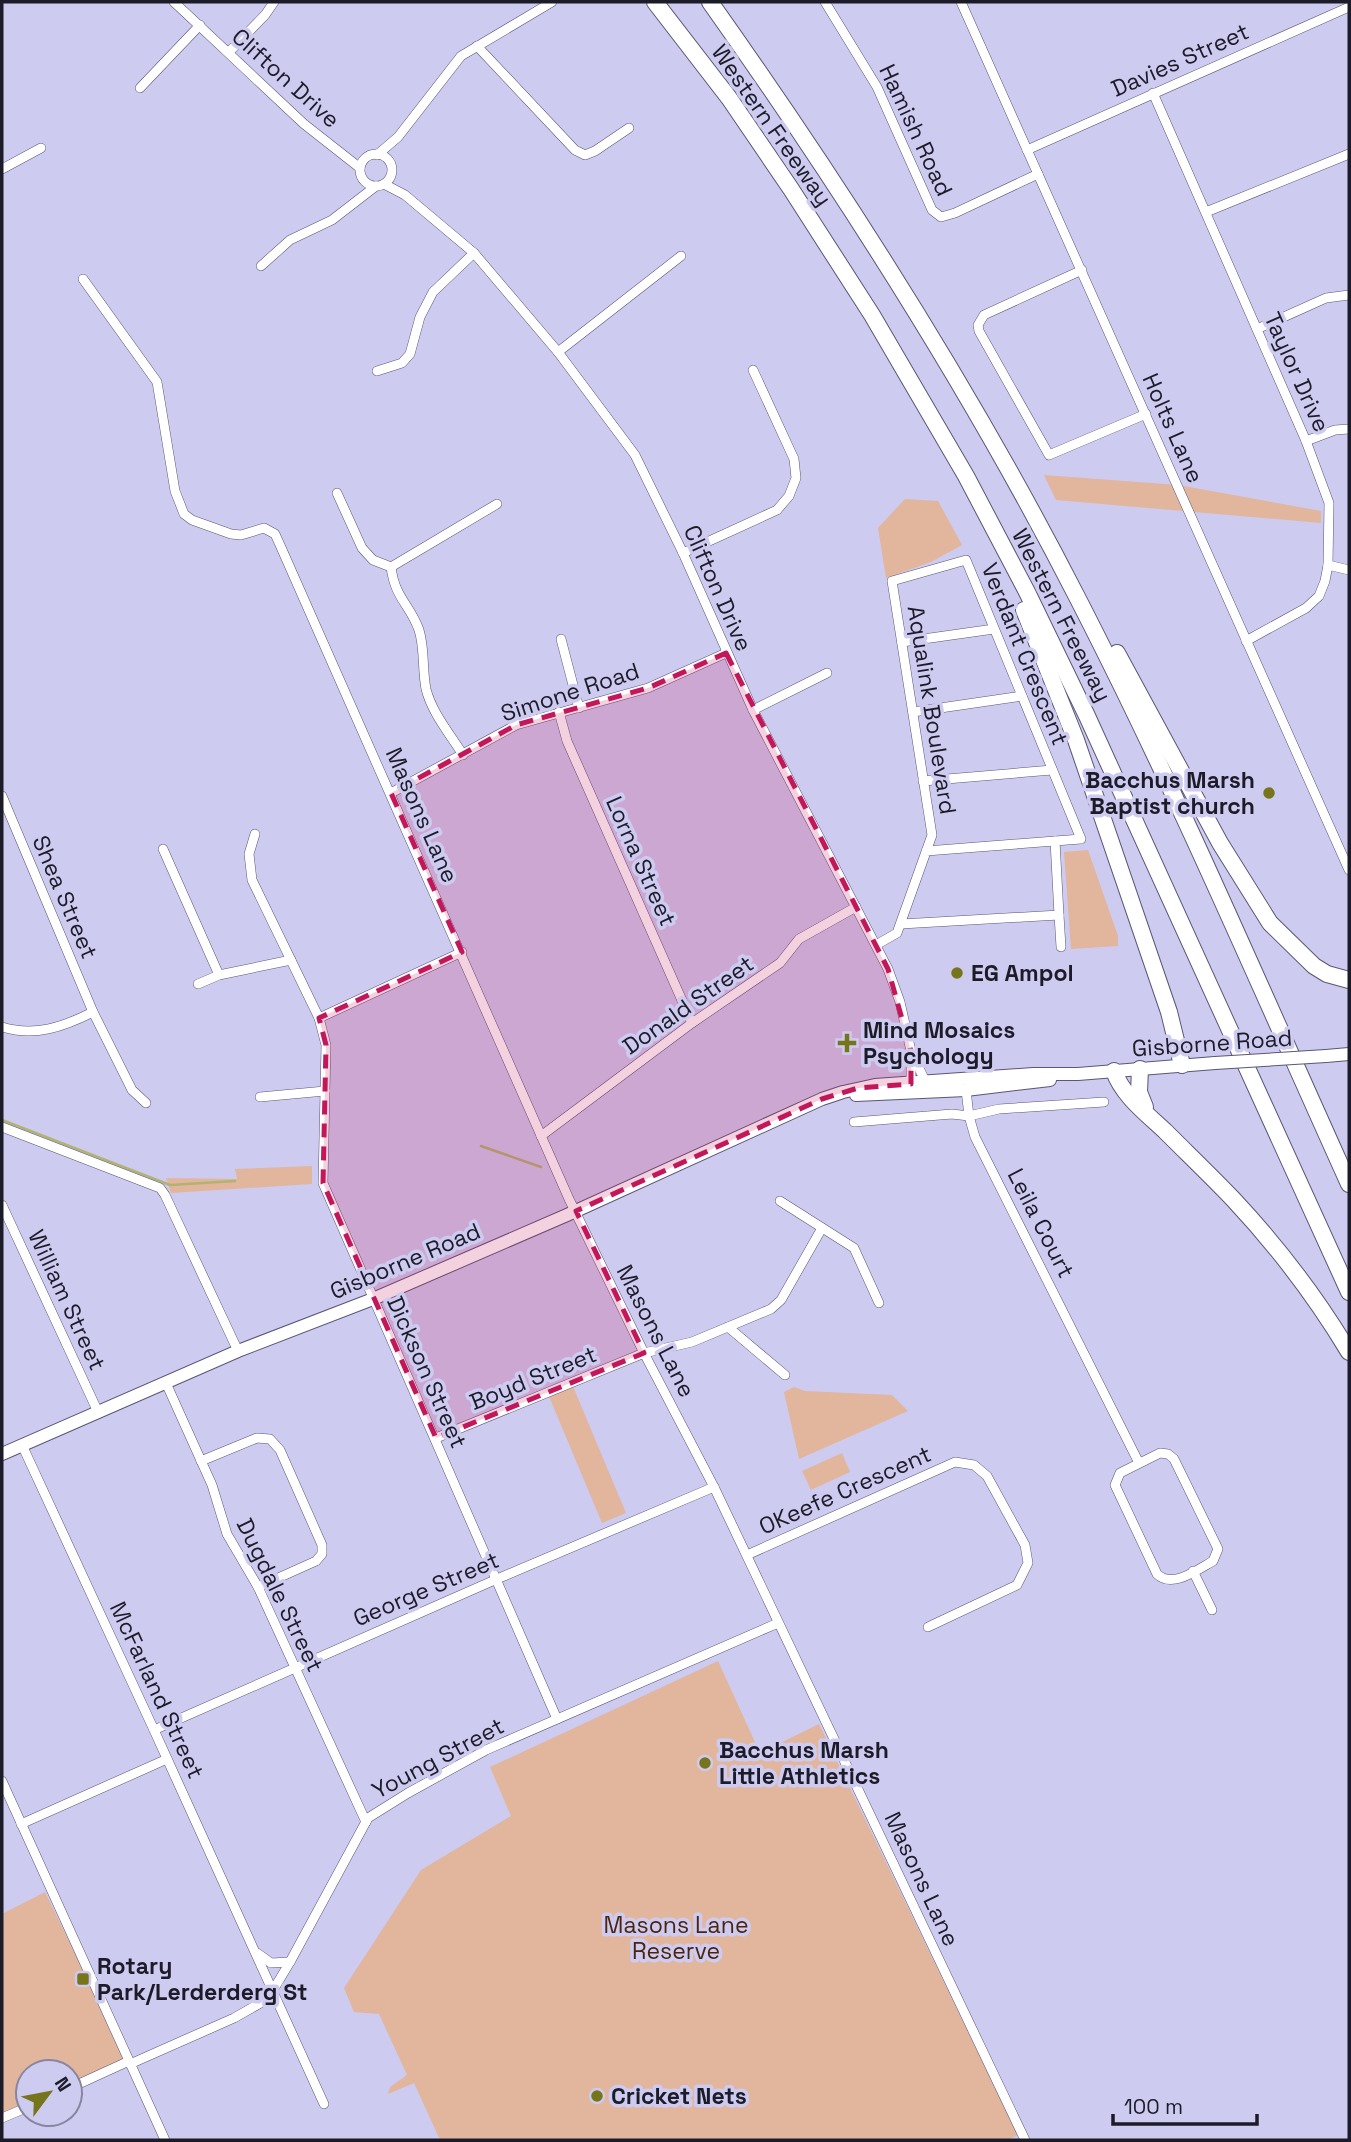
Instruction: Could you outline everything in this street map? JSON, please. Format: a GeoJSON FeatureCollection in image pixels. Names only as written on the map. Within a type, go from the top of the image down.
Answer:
{"type":"FeatureCollection","features":[{"type":"Feature","properties":{"kind":"highway","name":"Western Freeway"},"geometry":{"type":"LineString","coordinates":[[655,2],[758,138],[878,326],[966,477],[1027,592],[1097,737],[1349,1292]]}},
{"type":"Feature","properties":{"kind":"highway","name":"Western Freeway"},"geometry":{"type":"LineString","coordinates":[[709,2],[816,155],[916,311],[1042,530],[1150,744],[1349,1184]]}},
{"type":"Feature","properties":{"kind":"highway"},"geometry":{"type":"LineString","coordinates":[[966,477],[1034,634],[1076,740],[1169,1012],[1182,1065]]}},
{"type":"Feature","properties":{"kind":"highway"},"geometry":{"type":"LineString","coordinates":[[1042,530],[1081,590],[1259,909],[1283,938],[1314,966],[1327,974],[1349,980]]}},
{"type":"Feature","properties":{"kind":"highway"},"geometry":{"type":"LineString","coordinates":[[1140,1069],[1139,1092],[1154,1120]]}},
{"type":"Feature","properties":{"kind":"highway"},"geometry":{"type":"LineString","coordinates":[[1114,1071],[1120,1084],[1216,1180],[1270,1240],[1317,1301],[1349,1352]]}},
{"type":"Feature","properties":{"kind":"main road","name":"Gisborne Road"},"geometry":{"type":"LineString","coordinates":[[2,1454],[238,1351],[373,1299],[575,1212],[822,1099],[911,1089],[1034,1083],[1078,1074],[1182,1065],[1349,1054]]}},
{"type":"Feature","properties":{"kind":"street","name":"Clifton Drive"},"geometry":{"type":"LineString","coordinates":[[174,2],[304,124],[343,153],[361,173]]}},
{"type":"Feature","properties":{"kind":"street"},"geometry":{"type":"LineString","coordinates":[[229,52],[274,2]]}},
{"type":"Feature","properties":{"kind":"street"},"geometry":{"type":"LineString","coordinates":[[352,204],[361,173],[373,156],[398,137],[459,57],[552,2]]}},
{"type":"Feature","properties":{"kind":"street","name":"Hamish Road"},"geometry":{"type":"LineString","coordinates":[[825,2],[877,87],[924,196],[935,214],[941,217],[955,213],[1038,174]]}},
{"type":"Feature","properties":{"kind":"street","name":"Holts Lane"},"geometry":{"type":"LineString","coordinates":[[961,2],[1349,870]]}},
{"type":"Feature","properties":{"kind":"street","name":"Davies Street"},"geometry":{"type":"LineString","coordinates":[[1027,150],[1349,7]]}},
{"type":"Feature","properties":{"kind":"street"},"geometry":{"type":"LineString","coordinates":[[140,88],[200,25]]}},
{"type":"Feature","properties":{"kind":"street"},"geometry":{"type":"LineString","coordinates":[[477,46],[575,150],[585,155],[595,151],[629,128]]}},
{"type":"Feature","properties":{"kind":"street","name":"Taylor Drive"},"geometry":{"type":"LineString","coordinates":[[1153,93],[1306,441],[1329,503],[1328,565],[1319,596],[1306,608],[1246,641]]}},
{"type":"Feature","properties":{"kind":"street"},"geometry":{"type":"LineString","coordinates":[[261,267],[290,240],[332,220],[380,185],[391,168],[398,137]]}},
{"type":"Feature","properties":{"kind":"street"},"geometry":{"type":"LineString","coordinates":[[2,169],[41,148]]}},
{"type":"Feature","properties":{"kind":"street","name":"Clifton Drive"},"geometry":{"type":"LineString","coordinates":[[343,153],[373,156]]}},
{"type":"Feature","properties":{"kind":"street"},"geometry":{"type":"LineString","coordinates":[[1206,212],[1349,153]]}},
{"type":"Feature","properties":{"kind":"street"},"geometry":{"type":"LineString","coordinates":[[373,156],[385,157],[391,168]]}},
{"type":"Feature","properties":{"kind":"street","name":"Clifton Drive"},"geometry":{"type":"LineString","coordinates":[[391,168],[405,195]]}},
{"type":"Feature","properties":{"kind":"street"},"geometry":{"type":"LineString","coordinates":[[361,173],[367,184],[380,185]]}},
{"type":"Feature","properties":{"kind":"street","name":"Clifton Drive"},"geometry":{"type":"LineString","coordinates":[[380,185],[405,195],[474,253],[558,352],[635,455],[683,553],[753,710],[888,969],[900,1002],[911,1051]]}},
{"type":"Feature","properties":{"kind":"street"},"geometry":{"type":"LineString","coordinates":[[377,371],[402,363],[410,354],[420,317],[433,292],[474,253]]}},
{"type":"Feature","properties":{"kind":"street"},"geometry":{"type":"LineString","coordinates":[[558,352],[681,256]]}},
{"type":"Feature","properties":{"kind":"street"},"geometry":{"type":"LineString","coordinates":[[1082,270],[984,315],[978,325],[979,331],[1049,455],[1146,414]]}},
{"type":"Feature","properties":{"kind":"street","name":"Masons Lane"},"geometry":{"type":"LineString","coordinates":[[83,279],[157,382],[175,491],[184,514],[192,520],[231,534],[241,535],[264,528],[271,530],[280,545],[575,1212],[747,1555],[1025,2140]]}},
{"type":"Feature","properties":{"kind":"street"},"geometry":{"type":"LineString","coordinates":[[1257,329],[1326,298],[1349,295]]}},
{"type":"Feature","properties":{"kind":"street"},"geometry":{"type":"LineString","coordinates":[[683,553],[777,510],[789,496],[796,478],[794,459],[753,370]]}},
{"type":"Feature","properties":{"kind":"street"},"geometry":{"type":"LineString","coordinates":[[1306,441],[1335,430],[1349,429]]}},
{"type":"Feature","properties":{"kind":"street"},"geometry":{"type":"LineString","coordinates":[[337,493],[362,548],[373,560],[391,567]]}},
{"type":"Feature","properties":{"kind":"street"},"geometry":{"type":"LineString","coordinates":[[391,567],[498,504]]}},
{"type":"Feature","properties":{"kind":"street","name":"Verdant Crescent"},"geometry":{"type":"LineString","coordinates":[[966,560],[1081,839],[1055,841]]}},
{"type":"Feature","properties":{"kind":"street","name":"Aqualink Boulevard"},"geometry":{"type":"LineString","coordinates":[[901,924],[932,835],[892,581],[966,560]]}},
{"type":"Feature","properties":{"kind":"street"},"geometry":{"type":"LineString","coordinates":[[1328,565],[1349,570]]}},
{"type":"Feature","properties":{"kind":"street"},"geometry":{"type":"LineString","coordinates":[[391,567],[393,585],[418,627],[426,689],[435,712],[463,755]]}},
{"type":"Feature","properties":{"kind":"street"},"geometry":{"type":"LineString","coordinates":[[902,642],[994,629]]}},
{"type":"Feature","properties":{"kind":"street"},"geometry":{"type":"LineString","coordinates":[[561,639],[579,708]]}},
{"type":"Feature","properties":{"kind":"street","name":"Simone Road"},"geometry":{"type":"LineString","coordinates":[[391,793],[516,725],[648,688],[726,653]]}},
{"type":"Feature","properties":{"kind":"street"},"geometry":{"type":"LineString","coordinates":[[753,710],[827,674]]}},
{"type":"Feature","properties":{"kind":"street"},"geometry":{"type":"LineString","coordinates":[[913,712],[1021,696]]}},
{"type":"Feature","properties":{"kind":"street","name":"Lorna Street"},"geometry":{"type":"LineString","coordinates":[[559,712],[567,741],[692,1023]]}},
{"type":"Feature","properties":{"kind":"street"},"geometry":{"type":"LineString","coordinates":[[923,781],[1052,770]]}},
{"type":"Feature","properties":{"kind":"street","name":"Shea Street"},"geometry":{"type":"LineString","coordinates":[[2,796],[93,1012],[132,1090],[146,1103]]}},
{"type":"Feature","properties":{"kind":"street","name":"Dickson Street"},"geometry":{"type":"LineString","coordinates":[[255,834],[249,854],[252,880],[319,1018],[326,1045],[323,1183],[557,1719]]}},
{"type":"Feature","properties":{"kind":"street"},"geometry":{"type":"LineString","coordinates":[[926,851],[1055,841],[1061,947]]}},
{"type":"Feature","properties":{"kind":"street"},"geometry":{"type":"LineString","coordinates":[[163,849],[219,975]]}},
{"type":"Feature","properties":{"kind":"street","name":"Donald Street"},"geometry":{"type":"LineString","coordinates":[[541,1136],[692,1023],[780,963],[799,939],[856,907]]}},
{"type":"Feature","properties":{"kind":"street"},"geometry":{"type":"LineString","coordinates":[[876,945],[897,933],[901,924],[1059,915]]}},
{"type":"Feature","properties":{"kind":"street"},"geometry":{"type":"LineString","coordinates":[[319,1018],[462,952]]}},
{"type":"Feature","properties":{"kind":"street"},"geometry":{"type":"LineString","coordinates":[[198,984],[219,975],[290,960]]}},
{"type":"Feature","properties":{"kind":"street"},"geometry":{"type":"LineString","coordinates":[[2,1027],[12,1030],[48,1031],[93,1012]]}},
{"type":"Feature","properties":{"kind":"street"},"geometry":{"type":"LineString","coordinates":[[911,1051],[926,1088]]}},
{"type":"Feature","properties":{"kind":"street"},"geometry":{"type":"LineString","coordinates":[[911,1051],[911,1089]]}},
{"type":"Feature","properties":{"kind":"street","name":"Leila Court"},"geometry":{"type":"LineString","coordinates":[[965,1085],[975,1137],[1139,1463]]}},
{"type":"Feature","properties":{"kind":"street"},"geometry":{"type":"LineString","coordinates":[[260,1097],[325,1091]]}},
{"type":"Feature","properties":{"kind":"street"},"geometry":{"type":"LineString","coordinates":[[854,1122],[951,1114],[969,1116],[999,1110],[1104,1102]]}},
{"type":"Feature","properties":{"kind":"street"},"geometry":{"type":"LineString","coordinates":[[2,1127],[160,1188],[238,1351]]}},
{"type":"Feature","properties":{"kind":"street"},"geometry":{"type":"LineString","coordinates":[[780,1201],[853,1248],[879,1303]]}},
{"type":"Feature","properties":{"kind":"street","name":"William Street"},"geometry":{"type":"LineString","coordinates":[[2,1205],[98,1412]]}},
{"type":"Feature","properties":{"kind":"street","name":"Boyd Street"},"geometry":{"type":"LineString","coordinates":[[436,1438],[645,1353],[692,1342],[771,1309],[781,1300],[821,1228]]}},
{"type":"Feature","properties":{"kind":"street"},"geometry":{"type":"LineString","coordinates":[[728,1327],[785,1375]]}},
{"type":"Feature","properties":{"kind":"street","name":"Dugdale Street"},"geometry":{"type":"LineString","coordinates":[[166,1383],[212,1485],[228,1534],[258,1587],[366,1822]]}},
{"type":"Feature","properties":{"kind":"street"},"geometry":{"type":"LineString","coordinates":[[201,1461],[257,1438],[270,1438],[280,1450],[322,1545],[322,1554],[316,1561],[258,1587]]}},
{"type":"Feature","properties":{"kind":"street","name":"McFarland Street"},"geometry":{"type":"LineString","coordinates":[[22,1445],[155,1730],[324,2104]]}},
{"type":"Feature","properties":{"kind":"street"},"geometry":{"type":"LineString","coordinates":[[1160,1453],[1170,1455],[1188,1485],[1218,1549],[1213,1561],[1193,1571],[1171,1581],[1157,1574],[1115,1485],[1120,1473],[1160,1453]]}},
{"type":"Feature","properties":{"kind":"street","name":"OKeefe Crescent"},"geometry":{"type":"LineString","coordinates":[[747,1555],[955,1462],[974,1465],[987,1476],[1025,1545],[1028,1563],[1017,1585],[928,1627]]}},
{"type":"Feature","properties":{"kind":"street","name":"George Street"},"geometry":{"type":"LineString","coordinates":[[155,1730],[294,1667],[714,1487]]}},
{"type":"Feature","properties":{"kind":"street"},"geometry":{"type":"LineString","coordinates":[[1193,1571],[1212,1610]]}},
{"type":"Feature","properties":{"kind":"street","name":"Young Street"},"geometry":{"type":"LineString","coordinates":[[84,2082],[234,2018],[264,2001],[272,1993],[290,1962],[366,1822],[398,1799],[486,1750],[778,1623]]}},
{"type":"Feature","properties":{"kind":"street"},"geometry":{"type":"LineString","coordinates":[[21,1824],[167,1759]]}},
{"type":"Feature","properties":{"kind":"street"},"geometry":{"type":"LineString","coordinates":[[2,1781],[165,2140]]}},
{"type":"Feature","properties":{"kind":"street"},"geometry":{"type":"LineString","coordinates":[[255,1952],[271,1963],[290,1962]]}},
{"type":"Feature","properties":{"kind":"highlighted area"},"geometry":{"type":"Polygon","coordinates":[[[726,653],[888,969],[911,1051],[911,1084],[858,1088],[822,1099],[576,1211],[644,1353],[436,1438],[323,1183],[326,1045],[319,1018],[462,952],[391,793],[516,725],[648,688],[726,653]]]}},
{"type":"Feature","properties":{"kind":"green space"},"geometry":{"type":"Polygon","coordinates":[[[1044,475],[1178,485],[1321,511],[1321,523],[1056,500],[1044,475]]]}},
{"type":"Feature","properties":{"kind":"green space"},"geometry":{"type":"Polygon","coordinates":[[[905,499],[938,501],[962,545],[931,562],[886,578],[878,528],[905,499]]]}},
{"type":"Feature","properties":{"kind":"green space"},"geometry":{"type":"Polygon","coordinates":[[[1088,850],[1118,936],[1118,946],[1071,949],[1064,852],[1088,850]]]}},
{"type":"Feature","properties":{"kind":"green space"},"geometry":{"type":"Polygon","coordinates":[[[312,1166],[312,1184],[171,1193],[166,1178],[237,1179],[235,1169],[312,1166]]]}},
{"type":"Feature","properties":{"kind":"green space"},"geometry":{"type":"Polygon","coordinates":[[[572,1384],[626,1513],[602,1523],[548,1394],[572,1384]]]}},
{"type":"Feature","properties":{"kind":"green space"},"geometry":{"type":"Polygon","coordinates":[[[794,1387],[805,1391],[892,1395],[908,1411],[799,1459],[784,1392],[794,1387]]]}},
{"type":"Feature","properties":{"kind":"green space"},"geometry":{"type":"Polygon","coordinates":[[[842,1453],[850,1472],[811,1490],[802,1471],[842,1453]]]}},
{"type":"Feature","properties":{"kind":"green space","name":"Masons Lane Reserve"},"geometry":{"type":"Polygon","coordinates":[[[718,1661],[760,1753],[819,1724],[1018,2135],[1007,2140],[440,2140],[414,2083],[388,2094],[390,2087],[407,2075],[379,2014],[354,2012],[344,1988],[421,1870],[511,1816],[490,1767],[718,1661]]]}},
{"type":"Feature","properties":{"kind":"green space"},"geometry":{"type":"Polygon","coordinates":[[[45,1892],[127,2060],[84,2080],[84,2058],[14,2058],[14,2113],[2,2119],[2,1914],[45,1892]]]}},
{"type":"Feature","properties":{"kind":"waterway"},"geometry":{"type":"LineString","coordinates":[[2,1120],[170,1185],[235,1181]]}},
{"type":"Feature","properties":{"kind":"waterway"},"geometry":{"type":"LineString","coordinates":[[481,1146],[541,1167]]}},
{"type":"Feature","properties":{"kind":"place","name":"Bacchus Marsh Baptist church"},"geometry":{"type":"Point","coordinates":[1269,793]}},
{"type":"Feature","properties":{"kind":"place","name":"EG Ampol"},"geometry":{"type":"Point","coordinates":[957,973]}},
{"type":"Feature","properties":{"kind":"place","name":"Mind Mosaics Psychology"},"geometry":{"type":"Point","coordinates":[847,1043]}},
{"type":"Feature","properties":{"kind":"place","name":"Bacchus Marsh Little Athletics"},"geometry":{"type":"Point","coordinates":[705,1763]}},
{"type":"Feature","properties":{"kind":"place","name":"Rotary Park/Lerderderg St"},"geometry":{"type":"Point","coordinates":[83,1979]}},
{"type":"Feature","properties":{"kind":"place","name":"Cricket Nets"},"geometry":{"type":"Point","coordinates":[597,2096]}}]}
